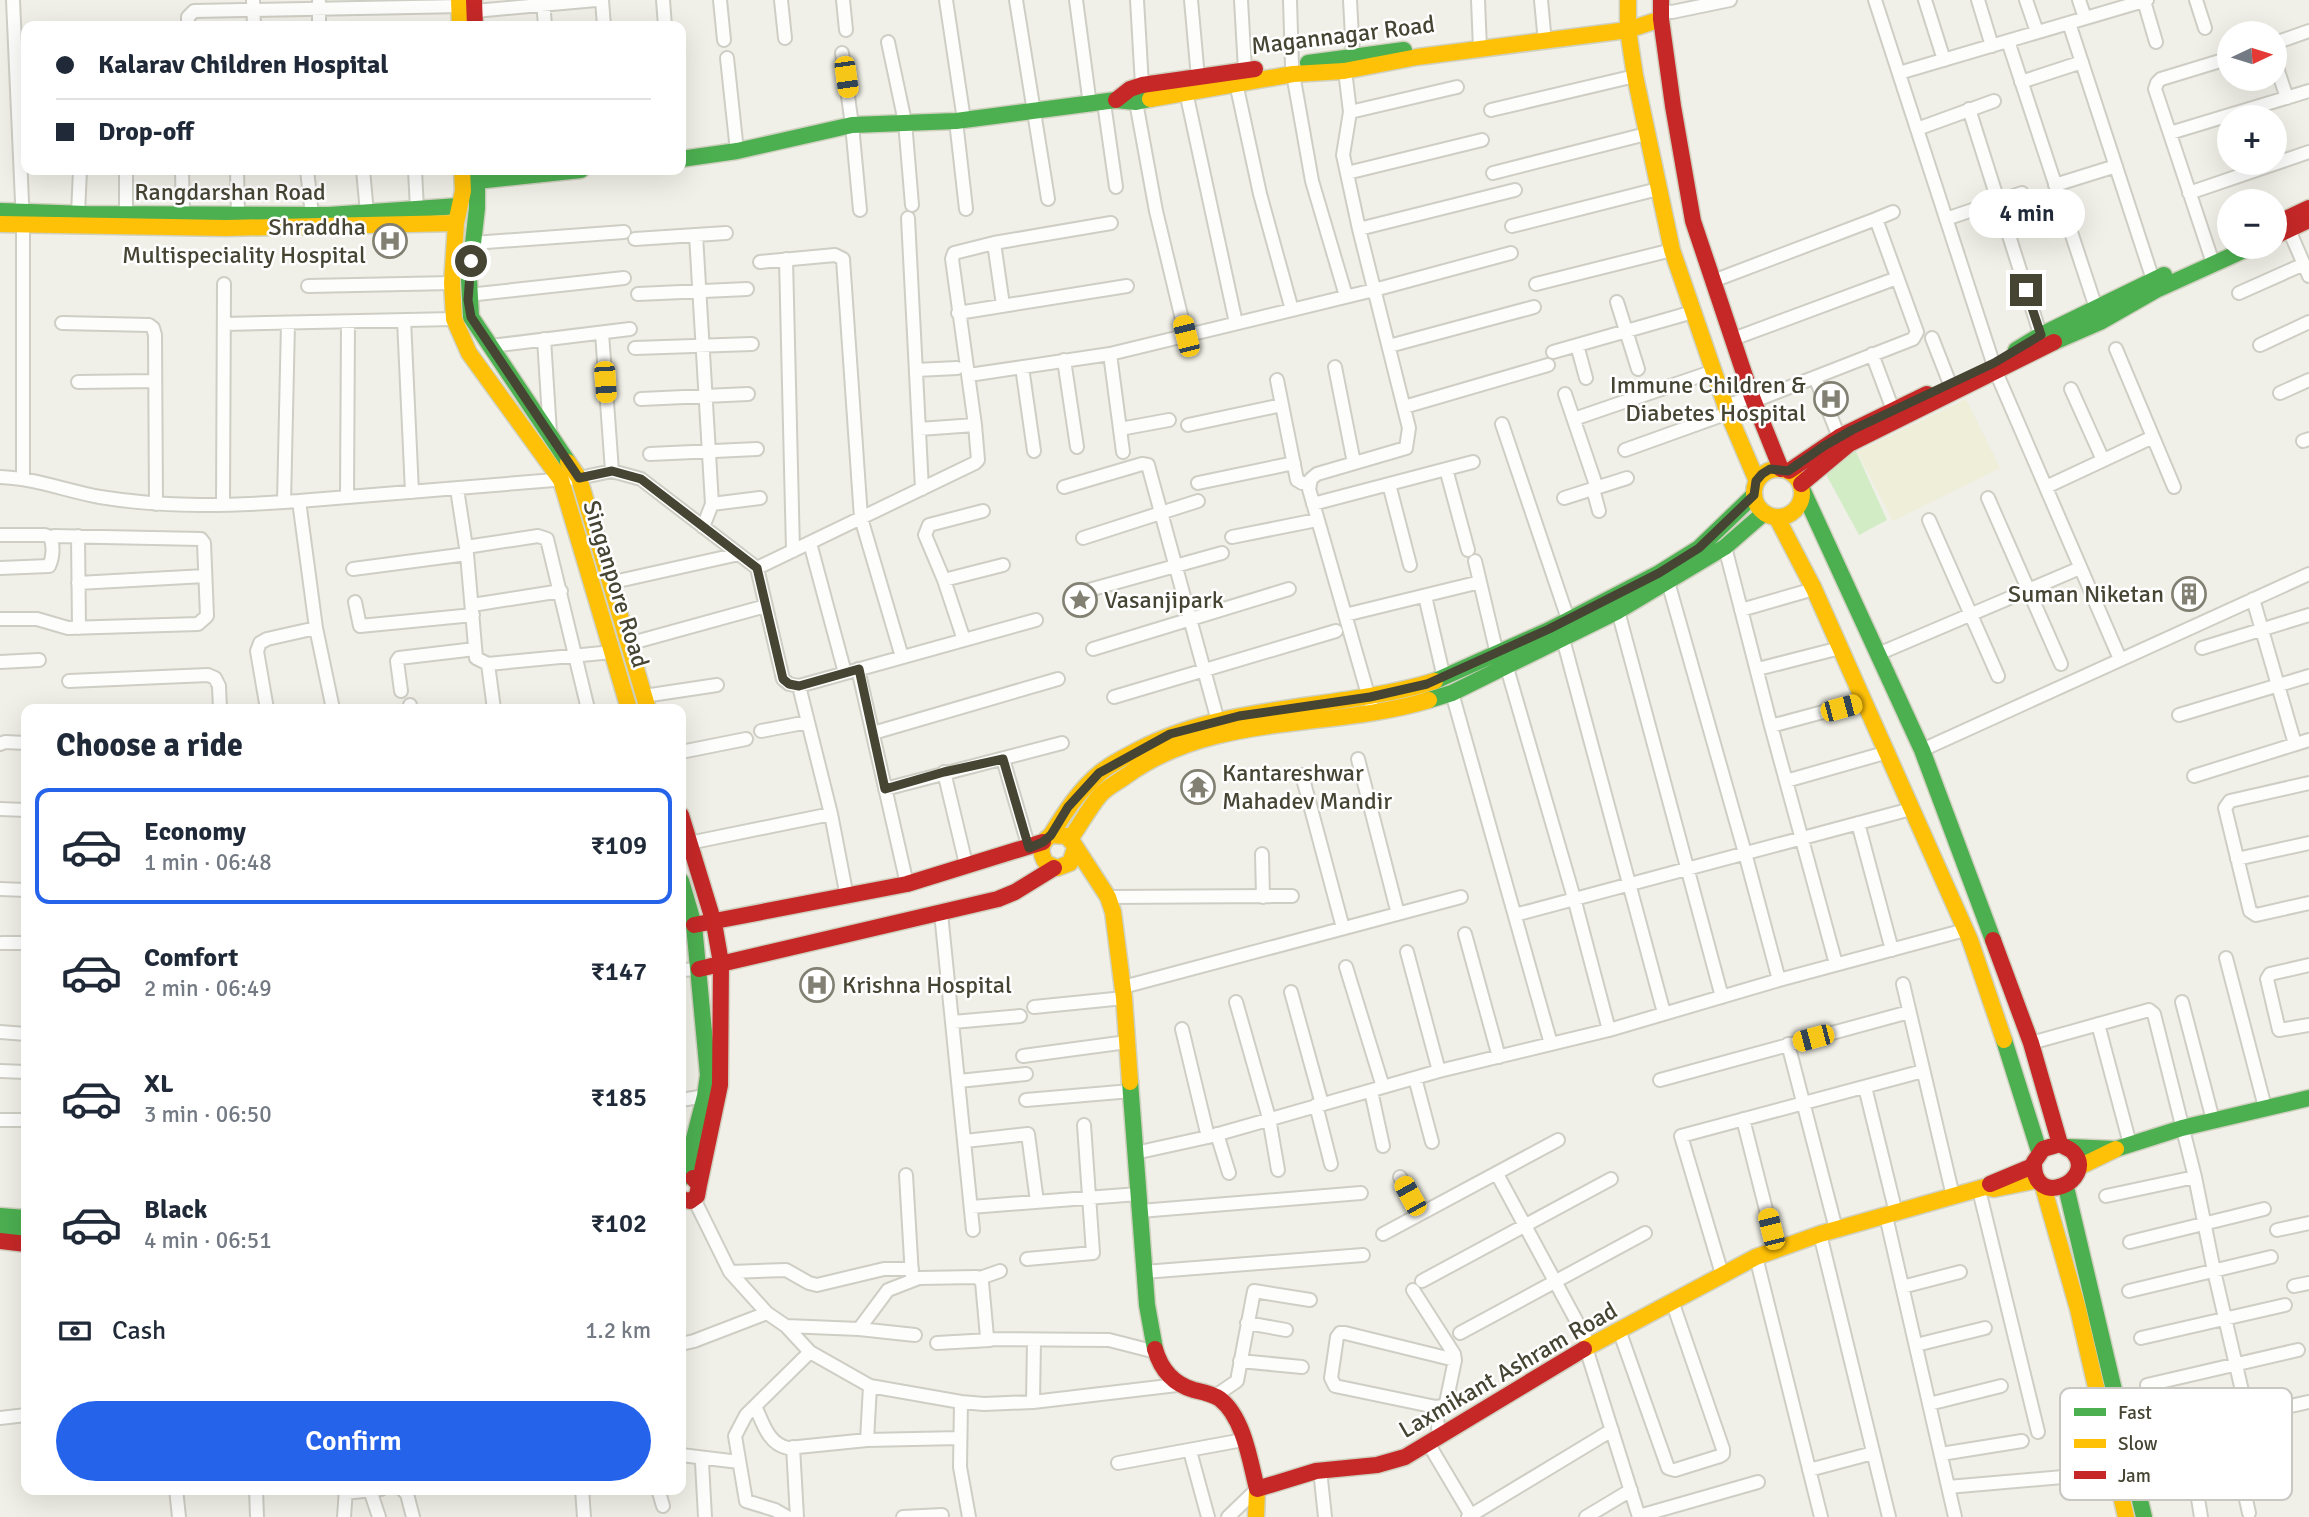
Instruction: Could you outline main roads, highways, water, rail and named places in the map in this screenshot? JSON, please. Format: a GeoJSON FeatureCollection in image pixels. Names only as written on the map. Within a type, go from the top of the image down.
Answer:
{"type":"FeatureCollection","features":[{"type":"Feature","properties":{"kind":"main road"},"geometry":{"type":"LineString","coordinates":[[1628,0],[1628,26],[1635,76],[1672,250],[1755,488],[1757,505],[1770,515],[1814,589],[1965,930],[2017,1077],[2038,1171],[2056,1224],[2097,1388]]}},
{"type":"Feature","properties":{"kind":"main road"},"geometry":{"type":"LineString","coordinates":[[1628,26],[1664,11],[1672,106],[1693,221],[1753,399],[1785,470]]}},
{"type":"Feature","properties":{"kind":"main road","name":"Magannagar Road"},"geometry":{"type":"LineString","coordinates":[[1103,103],[1142,86],[1347,62],[1417,57],[1544,32],[1628,26]]}},
{"type":"Feature","properties":{"kind":"main road","name":"Magannagar Road"},"geometry":{"type":"LineString","coordinates":[[1480,44],[1628,26]]}},
{"type":"Feature","properties":{"kind":"main road","name":"Magannagar Road"},"geometry":{"type":"LineString","coordinates":[[686,158],[737,151],[852,125],[960,120],[1103,103],[1136,102],[1186,92],[1241,76]]}},
{"type":"Feature","properties":{"kind":"main road","name":"Singanpore Road"},"geometry":{"type":"LineString","coordinates":[[463,175],[452,283],[454,319],[468,353],[561,480],[628,704]]}},
{"type":"Feature","properties":{"kind":"main road","name":"Singanpore Road"},"geometry":{"type":"LineString","coordinates":[[477,175],[468,295],[471,317],[579,478],[646,702]]}},
{"type":"Feature","properties":{"kind":"main road","name":"Rangdarshan Road"},"geometry":{"type":"LineString","coordinates":[[0,223],[23,218],[78,214],[312,215],[459,206]]}},
{"type":"Feature","properties":{"kind":"main road"},"geometry":{"type":"LineString","coordinates":[[2287,225],[2309,208]]}},
{"type":"Feature","properties":{"kind":"main road","name":"Rangdarshan Road"},"geometry":{"type":"LineString","coordinates":[[0,211],[23,218],[226,228],[457,223]]}},
{"type":"Feature","properties":{"kind":"main road"},"geometry":{"type":"LineString","coordinates":[[2287,228],[2309,220]]}},
{"type":"Feature","properties":{"kind":"main road"},"geometry":{"type":"LineString","coordinates":[[2211,259],[2217,255]]}},
{"type":"Feature","properties":{"kind":"main road"},"geometry":{"type":"LineString","coordinates":[[699,969],[1008,896],[1067,854],[1101,794],[1134,770],[1170,750],[1236,731],[1371,704],[1563,639],[1668,582],[1770,515],[1787,516],[1796,510],[1801,501],[1802,488],[1849,444],[2043,341],[2154,285],[2217,257]]}},
{"type":"Feature","properties":{"kind":"main road"},"geometry":{"type":"LineString","coordinates":[[1785,470],[1839,437],[1892,410],[1995,367]]}},
{"type":"Feature","properties":{"kind":"main road"},"geometry":{"type":"LineString","coordinates":[[1067,854],[1048,865],[1042,857],[1041,842],[1074,800],[1110,765],[1170,734],[1218,721],[1371,704],[1422,702],[1452,693],[1568,619],[1659,573],[1699,548],[1770,469],[1785,470],[1796,476],[1802,488],[1922,750],[2031,1043],[2064,1145],[2074,1152],[2078,1167],[2073,1182],[2066,1187],[2059,1189],[2038,1171]]}},
{"type":"Feature","properties":{"kind":"main road"},"geometry":{"type":"LineString","coordinates":[[686,832],[714,923],[721,963],[720,1085],[687,1197]]}},
{"type":"Feature","properties":{"kind":"main road"},"geometry":{"type":"LineString","coordinates":[[686,1164],[705,1096],[708,1075],[699,969],[689,922],[714,923],[907,884],[1061,834],[1067,854],[1103,891],[1113,912],[1123,993],[1147,1306],[1156,1352],[1167,1375],[1177,1385],[1215,1396],[1229,1410],[1243,1440],[1257,1489],[1256,1517]]}},
{"type":"Feature","properties":{"kind":"main road"},"geometry":{"type":"LineString","coordinates":[[2078,1167],[2123,1147],[2182,1128],[2309,1098]]}},
{"type":"Feature","properties":{"kind":"main road"},"geometry":{"type":"LineString","coordinates":[[2038,1171],[2045,1146],[2123,1147]]}},
{"type":"Feature","properties":{"kind":"main road","name":"Laxmikant Ashram Road"},"geometry":{"type":"LineString","coordinates":[[1257,1489],[1295,1475],[1388,1463],[1405,1457],[1588,1347],[1722,1274],[1776,1249],[1982,1188],[1994,1189],[2038,1171]]}},
{"type":"Feature","properties":{"kind":"main road"},"geometry":{"type":"LineString","coordinates":[[686,1178],[692,1177],[687,1197]]}},
{"type":"Feature","properties":{"kind":"main road"},"geometry":{"type":"LineString","coordinates":[[2066,1187],[2114,1388]]}},
{"type":"Feature","properties":{"kind":"main road"},"geometry":{"type":"LineString","coordinates":[[0,1216],[21,1218]]}},
{"type":"Feature","properties":{"kind":"main road"},"geometry":{"type":"LineString","coordinates":[[0,1228],[21,1230]]}},
{"type":"Feature","properties":{"kind":"main road"},"geometry":{"type":"LineString","coordinates":[[0,1241],[21,1243]]}},
{"type":"Feature","properties":{"kind":"place","name":"Shraddha Multispeciality Hospital"},"geometry":{"type":"Point","coordinates":[390,241]}},
{"type":"Feature","properties":{"kind":"place","name":"Immune Children & Diabetes Hospital"},"geometry":{"type":"Point","coordinates":[1831,399]}},
{"type":"Feature","properties":{"kind":"place","name":"Suman Niketan"},"geometry":{"type":"Point","coordinates":[2189,594]}},
{"type":"Feature","properties":{"kind":"place","name":"Vasanjipark"},"geometry":{"type":"Point","coordinates":[1080,600]}},
{"type":"Feature","properties":{"kind":"place","name":"Kantareshwar Mahadev Mandir"},"geometry":{"type":"Point","coordinates":[1198,787]}},
{"type":"Feature","properties":{"kind":"place","name":"Krishna Hospital"},"geometry":{"type":"Point","coordinates":[817,985]}}]}
